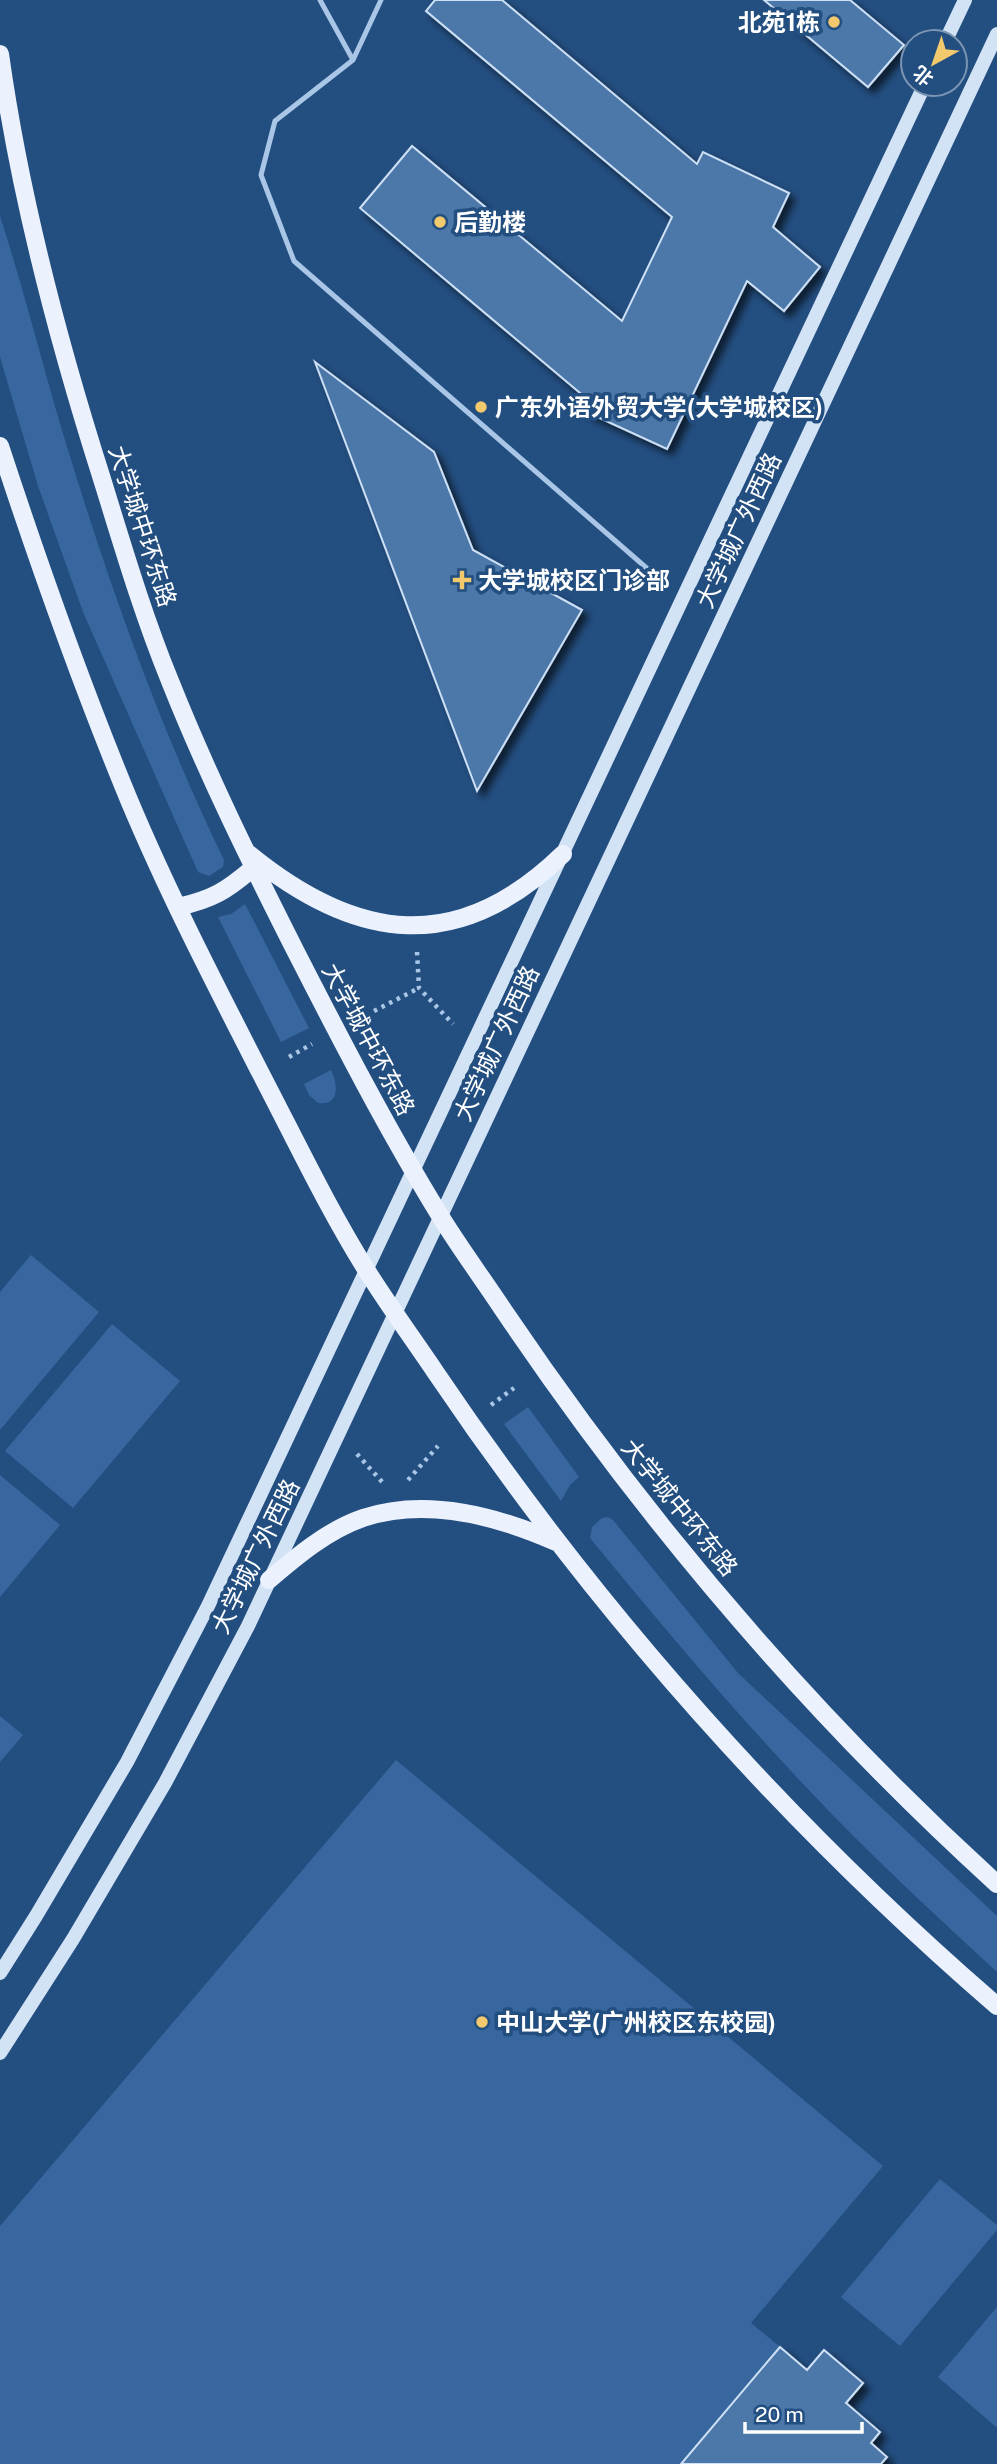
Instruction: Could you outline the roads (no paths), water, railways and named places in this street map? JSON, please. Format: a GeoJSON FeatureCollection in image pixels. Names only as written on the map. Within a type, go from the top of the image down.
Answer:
{"type":"FeatureCollection","features":[{"type":"Feature","properties":{"kind":"main road"},"geometry":{"type":"LineString","coordinates":[[952,28],[965,0]]}},
{"type":"Feature","properties":{"kind":"main road","name":"大学城广外西路"},"geometry":{"type":"LineString","coordinates":[[0,2053],[74,1939],[165,1783],[248,1626],[997,34]]}},
{"type":"Feature","properties":{"kind":"main road","name":"大学城中环东路"},"geometry":{"type":"LineString","coordinates":[[0,54],[6,101],[23,185],[53,310],[82,415],[136,587],[168,677],[243,850],[328,1016],[440,1216],[558,1389],[672,1539],[807,1695],[915,1807],[997,1884]]}},
{"type":"Feature","properties":{"kind":"main road","name":"大学城广外西路"},"geometry":{"type":"LineString","coordinates":[[0,1973],[127,1762],[208,1606],[918,98]]}},
{"type":"Feature","properties":{"kind":"main road"},"geometry":{"type":"LineString","coordinates":[[0,446],[50,595],[129,799],[178,907],[308,1166],[366,1270],[462,1411],[561,1544],[657,1663],[740,1757],[889,1910],[997,2006]]}},
{"type":"Feature","properties":{"kind":"main road"},"geometry":{"type":"LineString","coordinates":[[243,850],[285,882],[332,907],[360,918],[409,926],[439,925],[491,908],[541,876],[562,854]]}},
{"type":"Feature","properties":{"kind":"main road"},"geometry":{"type":"LineString","coordinates":[[178,907],[206,900],[230,888],[253,868]]}},
{"type":"Feature","properties":{"kind":"main road"},"geometry":{"type":"LineString","coordinates":[[269,1580],[310,1547],[340,1528],[363,1518],[386,1513],[448,1510],[476,1514],[531,1531],[561,1544]]}},
{"type":"Feature","properties":{"kind":"lane"},"geometry":{"type":"LineString","coordinates":[[320,0],[353,60]]}},
{"type":"Feature","properties":{"kind":"lane"},"geometry":{"type":"LineString","coordinates":[[381,0],[353,60],[275,121],[261,175],[294,261],[650,571]]}},
{"type":"Feature","properties":{"kind":"place","name":"北苑1栋"},"geometry":{"type":"Point","coordinates":[834,22]}},
{"type":"Feature","properties":{"kind":"place","name":"后勤楼"},"geometry":{"type":"Point","coordinates":[440,222]}},
{"type":"Feature","properties":{"kind":"place","name":"广东外语外贸大学(大学城校区)"},"geometry":{"type":"Point","coordinates":[481,407]}},
{"type":"Feature","properties":{"kind":"place","name":"大学城校区门诊部"},"geometry":{"type":"Point","coordinates":[462,580]}},
{"type":"Feature","properties":{"kind":"place","name":"中山大学(广州校区东校园)"},"geometry":{"type":"Point","coordinates":[482,2022]}}]}
